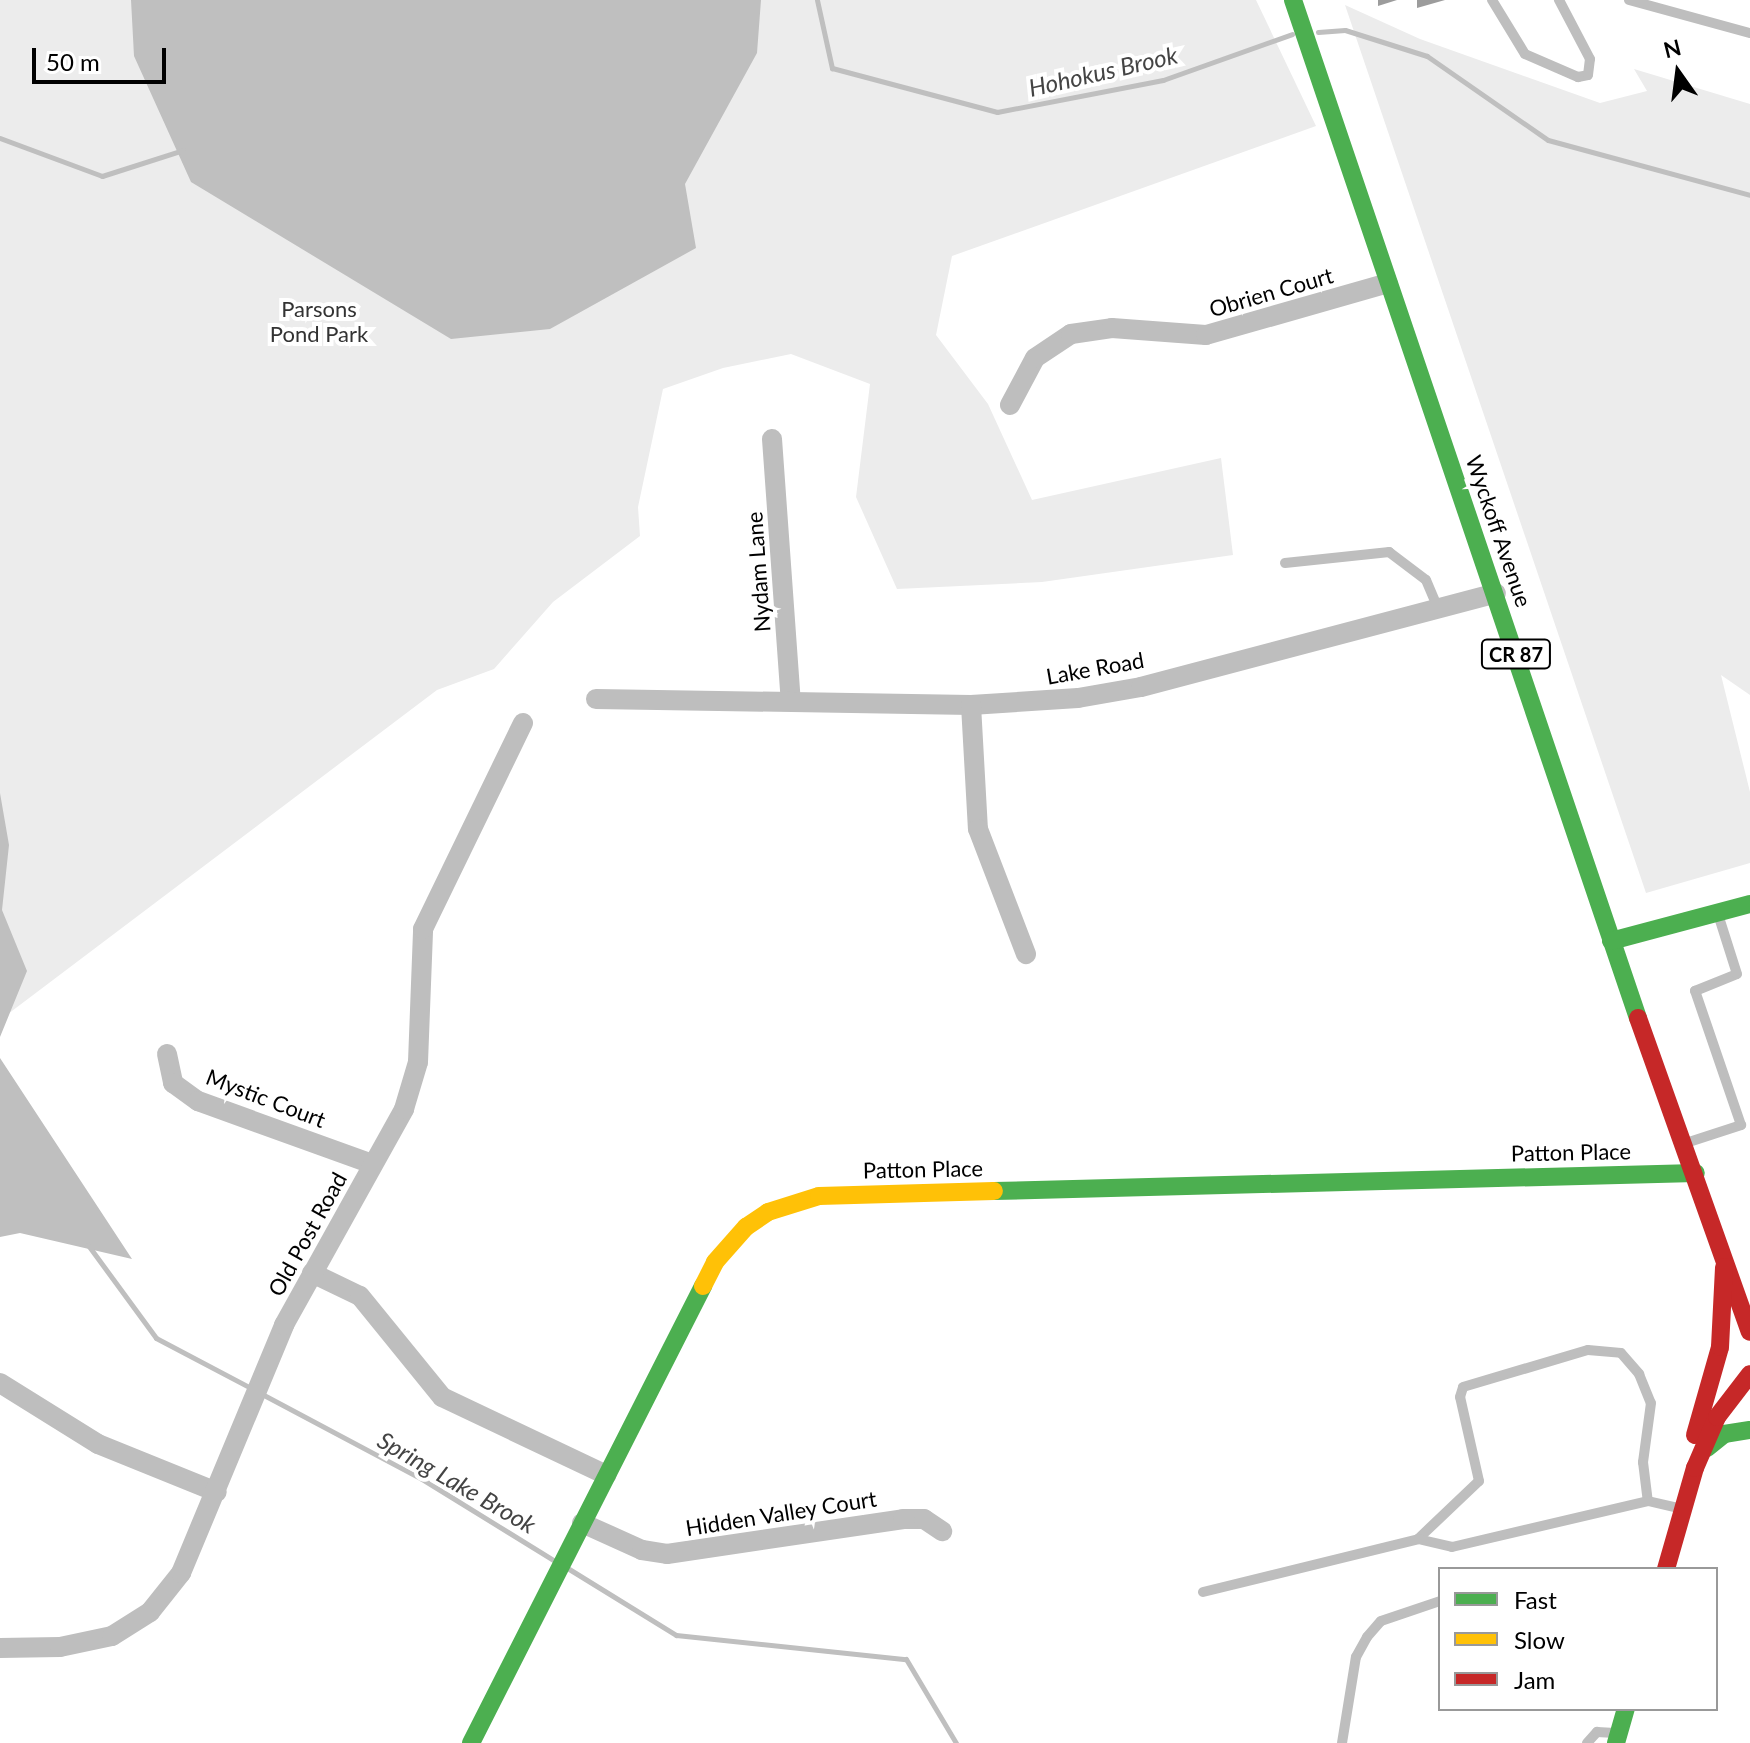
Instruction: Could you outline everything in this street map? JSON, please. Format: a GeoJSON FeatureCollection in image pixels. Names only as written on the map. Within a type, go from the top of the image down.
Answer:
{"type":"FeatureCollection","features":[{"type":"Feature","properties":{"kind":"main road","name":"Wyckoff Avenue"},"geometry":{"type":"LineString","coordinates":[[1293,0],[1496,593],[1611,941],[1750,1332]]}},
{"type":"Feature","properties":{"kind":"main road"},"geometry":{"type":"LineString","coordinates":[[1611,941],[1750,904]]}},
{"type":"Feature","properties":{"kind":"main road","name":"Patton Place"},"geometry":{"type":"LineString","coordinates":[[471,1743],[715,1262],[746,1227],[793,1201],[819,1196],[1696,1173]]}},
{"type":"Feature","properties":{"kind":"main road","name":"Wyckoff Avenue"},"geometry":{"type":"LineString","coordinates":[[1695,1468],[1691,1446],[1720,1347],[1724,1258]]}},
{"type":"Feature","properties":{"kind":"main road","name":"Wyckoff Avenue"},"geometry":{"type":"LineString","coordinates":[[1667,1567],[1695,1468],[1707,1448],[1717,1417],[1750,1374]]}},
{"type":"Feature","properties":{"kind":"main road"},"geometry":{"type":"LineString","coordinates":[[1707,1448],[1724,1434],[1750,1430]]}},
{"type":"Feature","properties":{"kind":"main road"},"geometry":{"type":"LineString","coordinates":[[1618,1738],[1625,1711]]}},
{"type":"Feature","properties":{"kind":"street","name":"Obrien Court"},"geometry":{"type":"LineString","coordinates":[[1010,405],[1035,358],[1071,334],[1112,328],[1206,335],[1388,283]]}},
{"type":"Feature","properties":{"kind":"street","name":"Nydam Lane"},"geometry":{"type":"LineString","coordinates":[[772,439],[791,701]]}},
{"type":"Feature","properties":{"kind":"street","name":"Lake Road"},"geometry":{"type":"LineString","coordinates":[[596,699],[691,697],[971,705],[1065,700],[1141,687],[1496,593]]}},
{"type":"Feature","properties":{"kind":"street"},"geometry":{"type":"LineString","coordinates":[[971,705],[978,829],[1026,954]]}},
{"type":"Feature","properties":{"kind":"street","name":"Old Post Road"},"geometry":{"type":"LineString","coordinates":[[0,1648],[85,1644],[132,1625],[167,1594],[181,1573],[217,1492],[270,1354],[413,1085],[420,955],[431,904],[523,723]]}},
{"type":"Feature","properties":{"kind":"street","name":"Mystic Court"},"geometry":{"type":"LineString","coordinates":[[167,1054],[173,1083],[198,1101],[372,1164]]}},
{"type":"Feature","properties":{"kind":"street"},"geometry":{"type":"LineString","coordinates":[[312,1273],[360,1296],[421,1378],[451,1404],[606,1475]]}},
{"type":"Feature","properties":{"kind":"street"},"geometry":{"type":"LineString","coordinates":[[0,1383],[98,1444],[217,1492]]}},
{"type":"Feature","properties":{"kind":"street","name":"Hidden Valley Court"},"geometry":{"type":"LineString","coordinates":[[582,1523],[630,1545],[667,1554],[903,1519],[924,1519],[942,1531]]}},
{"type":"Feature","properties":{"kind":"lane"},"geometry":{"type":"LineString","coordinates":[[1492,0],[1525,54],[1578,77],[1588,75],[1590,59],[1559,0]]}},
{"type":"Feature","properties":{"kind":"lane"},"geometry":{"type":"LineString","coordinates":[[1629,0],[1750,33]]}},
{"type":"Feature","properties":{"kind":"lane"},"geometry":{"type":"LineString","coordinates":[[1285,563],[1369,550],[1389,552],[1426,580],[1438,608]]}},
{"type":"Feature","properties":{"kind":"lane"},"geometry":{"type":"LineString","coordinates":[[1685,1143],[1741,1125],[1695,991],[1737,974],[1717,912]]}},
{"type":"Feature","properties":{"kind":"lane"},"geometry":{"type":"LineString","coordinates":[[1418,1539],[1479,1481],[1460,1397],[1463,1387],[1588,1350],[1621,1353],[1639,1374],[1651,1403],[1643,1462],[1648,1501]]}},
{"type":"Feature","properties":{"kind":"lane"},"geometry":{"type":"LineString","coordinates":[[1203,1592],[1418,1539],[1452,1547],[1648,1501],[1684,1509]]}},
{"type":"Feature","properties":{"kind":"lane"},"geometry":{"type":"LineString","coordinates":[[1342,1743],[1356,1657],[1367,1637],[1381,1621],[1438,1602]]}},
{"type":"Feature","properties":{"kind":"lane"},"geometry":{"type":"LineString","coordinates":[[1587,1743],[1597,1732],[1618,1738]]}},
{"type":"Feature","properties":{"kind":"green space","name":"Parsons Pond Park"},"geometry":{"type":"Polygon","coordinates":[[[0,0],[1256,0],[1316,126],[952,256],[936,335],[988,404],[1032,500],[1221,458],[1233,555],[1042,582],[897,589],[856,497],[870,384],[791,354],[723,368],[663,389],[638,507],[640,536],[553,602],[494,669],[437,690],[0,1020],[0,0]]]}},
{"type":"Feature","properties":{"kind":"green space"},"geometry":{"type":"Polygon","coordinates":[[[1345,5],[1420,39],[1600,103],[1647,91],[1634,69],[1750,104],[1750,695],[1721,675],[1750,792],[1750,863],[1646,893],[1345,5]]]}},
{"type":"Feature","properties":{"kind":"shaded area"},"geometry":{"type":"Polygon","coordinates":[[[131,0],[761,0],[757,53],[685,184],[696,248],[550,329],[451,339],[191,182],[134,56],[131,0]]]}},
{"type":"Feature","properties":{"kind":"shaded area"},"geometry":{"type":"Polygon","coordinates":[[[0,793],[9,845],[2,910],[27,971],[0,1037],[0,793]]]}},
{"type":"Feature","properties":{"kind":"shaded area"},"geometry":{"type":"Polygon","coordinates":[[[0,1058],[132,1259],[20,1233],[0,1237],[0,1058]]]}},
{"type":"Feature","properties":{"kind":"waterway","name":"Hohokus Brook"},"geometry":{"type":"LineString","coordinates":[[817,0],[832,68],[997,112],[1163,80],[1292,34]]}},
{"type":"Feature","properties":{"kind":"waterway","name":"Hohokus Brook"},"geometry":{"type":"LineString","coordinates":[[1318,32],[1345,30],[1427,56],[1548,140],[1750,195]]}},
{"type":"Feature","properties":{"kind":"waterway","name":"Spring Lake Brook"},"geometry":{"type":"LineString","coordinates":[[0,138],[102,176],[183,150]]}},
{"type":"Feature","properties":{"kind":"waterway","name":"Spring Lake Brook"},"geometry":{"type":"LineString","coordinates":[[88,1245],[156,1338],[251,1388]]}},
{"type":"Feature","properties":{"kind":"waterway","name":"Spring Lake Brook"},"geometry":{"type":"LineString","coordinates":[[260,1393],[422,1479],[553,1560]]}},
{"type":"Feature","properties":{"kind":"waterway","name":"Spring Lake Brook"},"geometry":{"type":"LineString","coordinates":[[569,1569],[676,1635],[906,1659],[956,1743]]}},
{"type":"Feature","properties":{"kind":"traffic: fast"},"geometry":{"type":"LineString","coordinates":[[1293,0],[1638,1018]]}},
{"type":"Feature","properties":{"kind":"traffic: fast"},"geometry":{"type":"LineString","coordinates":[[1611,941],[1750,904]]}},
{"type":"Feature","properties":{"kind":"traffic: fast"},"geometry":{"type":"LineString","coordinates":[[994,1191],[1696,1173]]}},
{"type":"Feature","properties":{"kind":"traffic: fast"},"geometry":{"type":"LineString","coordinates":[[471,1743],[703,1286]]}},
{"type":"Feature","properties":{"kind":"traffic: fast"},"geometry":{"type":"LineString","coordinates":[[1707,1448],[1724,1434],[1750,1430]]}},
{"type":"Feature","properties":{"kind":"traffic: fast"},"geometry":{"type":"LineString","coordinates":[[1616,1743],[1625,1711]]}},
{"type":"Feature","properties":{"kind":"traffic: slow"},"geometry":{"type":"LineString","coordinates":[[703,1286],[715,1262],[746,1227],[768,1212],[819,1196],[994,1191]]}},
{"type":"Feature","properties":{"kind":"traffic: jam"},"geometry":{"type":"LineString","coordinates":[[1638,1018],[1750,1332]]}},
{"type":"Feature","properties":{"kind":"traffic: jam"},"geometry":{"type":"LineString","coordinates":[[1695,1435],[1720,1347],[1724,1267]]}},
{"type":"Feature","properties":{"kind":"traffic: jam"},"geometry":{"type":"LineString","coordinates":[[1667,1567],[1695,1468],[1717,1417],[1750,1374]]}}]}
